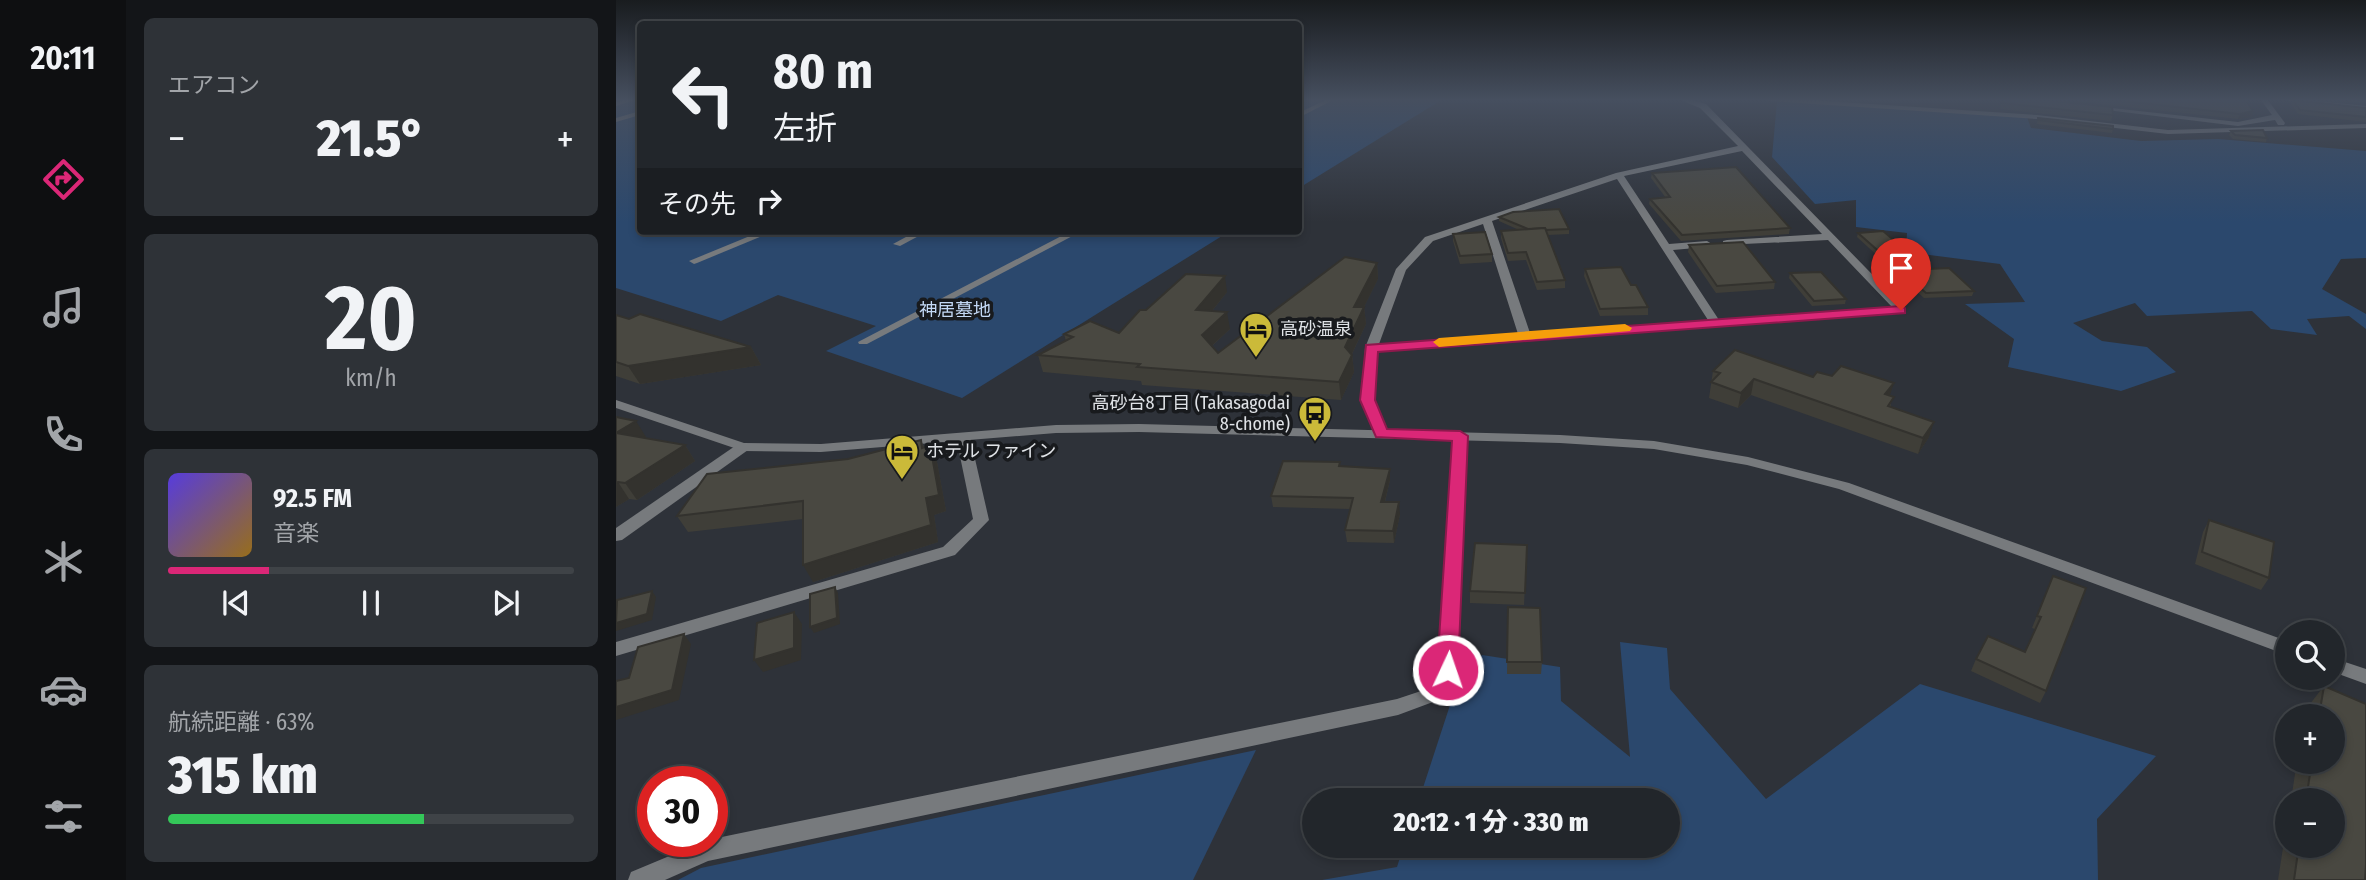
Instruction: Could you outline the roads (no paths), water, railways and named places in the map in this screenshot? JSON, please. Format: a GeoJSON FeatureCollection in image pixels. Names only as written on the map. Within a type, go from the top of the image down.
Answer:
{"type":"FeatureCollection","features":[{"type":"Feature","properties":{"kind":"street"},"geometry":{"type":"LineString","coordinates":[[1371,348],[1901,310],[1735,140]]}},
{"type":"Feature","properties":{"kind":"street"},"geometry":{"type":"LineString","coordinates":[[1381,434],[1368,400],[1371,348],[1401,269],[1429,239],[1619,175],[1742,148]]}},
{"type":"Feature","properties":{"kind":"street"},"geometry":{"type":"LineString","coordinates":[[1619,175],[1715,322]]}},
{"type":"Feature","properties":{"kind":"street"},"geometry":{"type":"LineString","coordinates":[[1486,219],[1525,335]]}},
{"type":"Feature","properties":{"kind":"street"},"geometry":{"type":"LineString","coordinates":[[1666,247],[1829,237]]}},
{"type":"Feature","properties":{"kind":"street"},"geometry":{"type":"LineString","coordinates":[[616,404],[743,447],[821,448],[1056,429],[1139,428],[1460,436],[1654,445],[1748,461],[1844,486],[2275,644]]}},
{"type":"Feature","properties":{"kind":"street"},"geometry":{"type":"LineString","coordinates":[[639,880],[706,850],[1398,707],[1434,694],[1448,670],[1460,436]]}},
{"type":"Feature","properties":{"kind":"street"},"geometry":{"type":"LineString","coordinates":[[616,649],[948,551],[981,520],[963,437]]}},
{"type":"Feature","properties":{"kind":"street"},"geometry":{"type":"LineString","coordinates":[[616,536],[743,447]]}},
{"type":"Feature","properties":{"kind":"street"},"geometry":{"type":"LineString","coordinates":[[2345,669],[2366,677]]}},
{"type":"Feature","properties":{"kind":"lane"},"geometry":{"type":"LineString","coordinates":[[694,261],[760,235]]}},
{"type":"Feature","properties":{"kind":"lane"},"geometry":{"type":"LineString","coordinates":[[897,244],[916,235]]}},
{"type":"Feature","properties":{"kind":"lane"},"geometry":{"type":"LineString","coordinates":[[863,342],[1069,235]]}},
{"type":"Feature","properties":{"kind":"place","name":"高砂温泉"},"geometry":{"type":"Point","coordinates":[1256,359]}},
{"type":"Feature","properties":{"kind":"place","name":"高砂台8丁目 (Takasagodai 8-chome)"},"geometry":{"type":"Point","coordinates":[1315,443]}},
{"type":"Feature","properties":{"kind":"place","name":"ホテル ファイン"},"geometry":{"type":"Point","coordinates":[902,481]}},
{"type":"Feature","properties":{"kind":"park label","name":"神居墓地"},"geometry":{"type":"Point","coordinates":[955,310]}}]}
